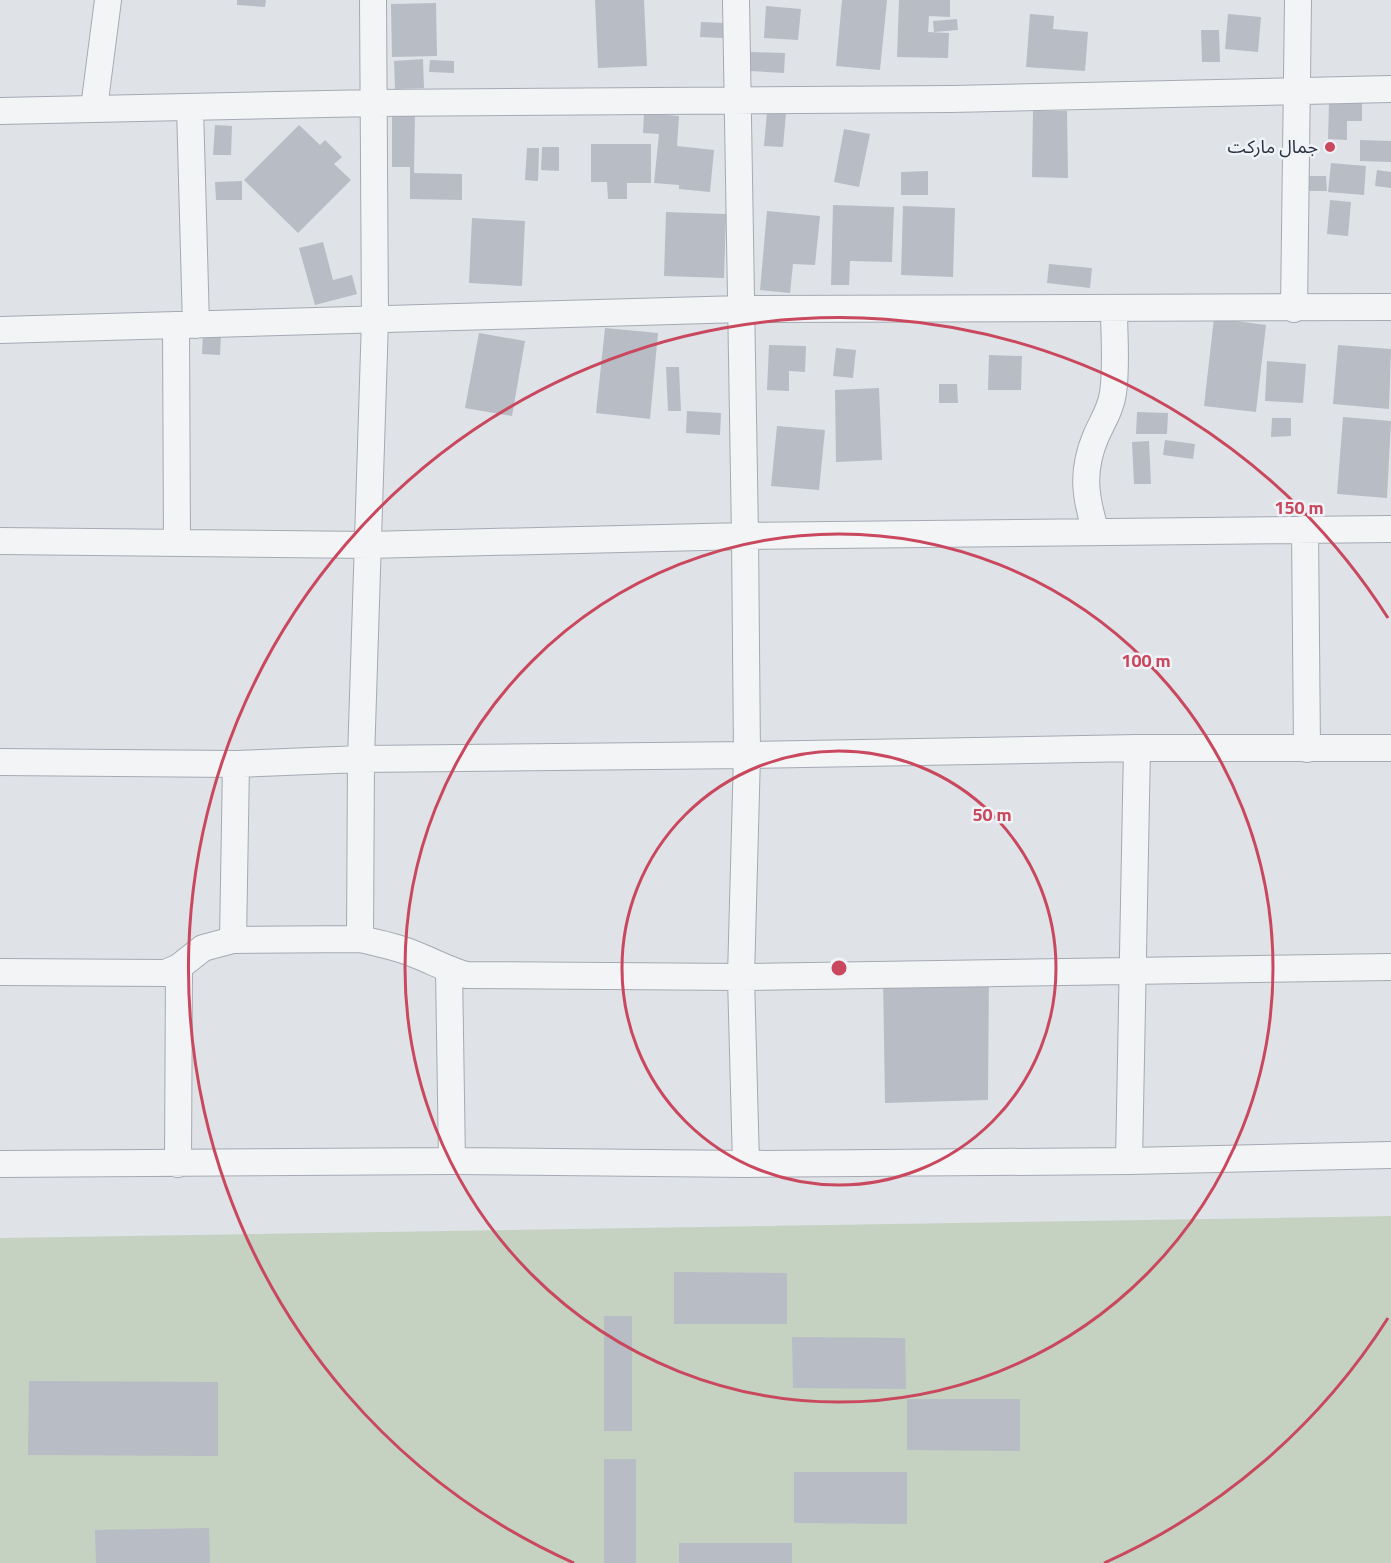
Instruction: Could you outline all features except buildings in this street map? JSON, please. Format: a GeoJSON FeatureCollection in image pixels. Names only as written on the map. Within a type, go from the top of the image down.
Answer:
{"type":"FeatureCollection","features":[{"type":"Feature","properties":{"kind":"street"},"geometry":{"type":"LineString","coordinates":[[93,108],[108,0]]}},
{"type":"Feature","properties":{"kind":"street"},"geometry":{"type":"LineString","coordinates":[[360,939],[367,545],[375,320],[373,0]]}},
{"type":"Feature","properties":{"kind":"street"},"geometry":{"type":"LineString","coordinates":[[736,0],[747,755],[741,977],[746,1164]]}},
{"type":"Feature","properties":{"kind":"street"},"geometry":{"type":"LineString","coordinates":[[1293,309],[1298,0]]}},
{"type":"Feature","properties":{"kind":"street"},"geometry":{"type":"LineString","coordinates":[[0,111],[374,103],[737,102],[1391,89]]}},
{"type":"Feature","properties":{"kind":"street"},"geometry":{"type":"LineString","coordinates":[[177,543],[186,325],[190,106]]}},
{"type":"Feature","properties":{"kind":"street"},"geometry":{"type":"LineString","coordinates":[[0,330],[742,309],[1391,307]]}},
{"type":"Feature","properties":{"kind":"street"},"geometry":{"type":"LineString","coordinates":[[1096,532],[1085,490],[1086,471],[1092,445],[1110,408],[1113,393],[1114,309]]}},
{"type":"Feature","properties":{"kind":"street"},"geometry":{"type":"LineString","coordinates":[[1305,529],[1307,749]]}},
{"type":"Feature","properties":{"kind":"street"},"geometry":{"type":"LineString","coordinates":[[0,541],[367,545],[745,536],[1391,529]]}},
{"type":"Feature","properties":{"kind":"street"},"geometry":{"type":"LineString","coordinates":[[1129,1161],[1132,903],[1137,747]]}},
{"type":"Feature","properties":{"kind":"street"},"geometry":{"type":"LineString","coordinates":[[0,762],[236,764],[362,759],[747,755],[1137,747],[1391,748]]}},
{"type":"Feature","properties":{"kind":"street"},"geometry":{"type":"LineString","coordinates":[[233,940],[236,764]]}},
{"type":"Feature","properties":{"kind":"street"},"geometry":{"type":"LineString","coordinates":[[0,972],[165,973],[179,967],[203,948],[233,940],[360,939],[414,954],[466,975],[741,977],[1391,967]]}},
{"type":"Feature","properties":{"kind":"street"},"geometry":{"type":"LineString","coordinates":[[178,1164],[179,967]]}},
{"type":"Feature","properties":{"kind":"street"},"geometry":{"type":"LineString","coordinates":[[449,970],[452,1161]]}},
{"type":"Feature","properties":{"kind":"street"},"geometry":{"type":"LineString","coordinates":[[0,1164],[452,1161],[746,1164],[1129,1161],[1391,1155]]}},
{"type":"Feature","properties":{"kind":"green space"},"geometry":{"type":"Polygon","coordinates":[[[1391,1216],[1391,1563],[0,1563],[0,1238],[1391,1216]]]}},
{"type":"Feature","properties":{"kind":"place","name":"جمال ماركت"},"geometry":{"type":"Point","coordinates":[1330,147]}}]}
